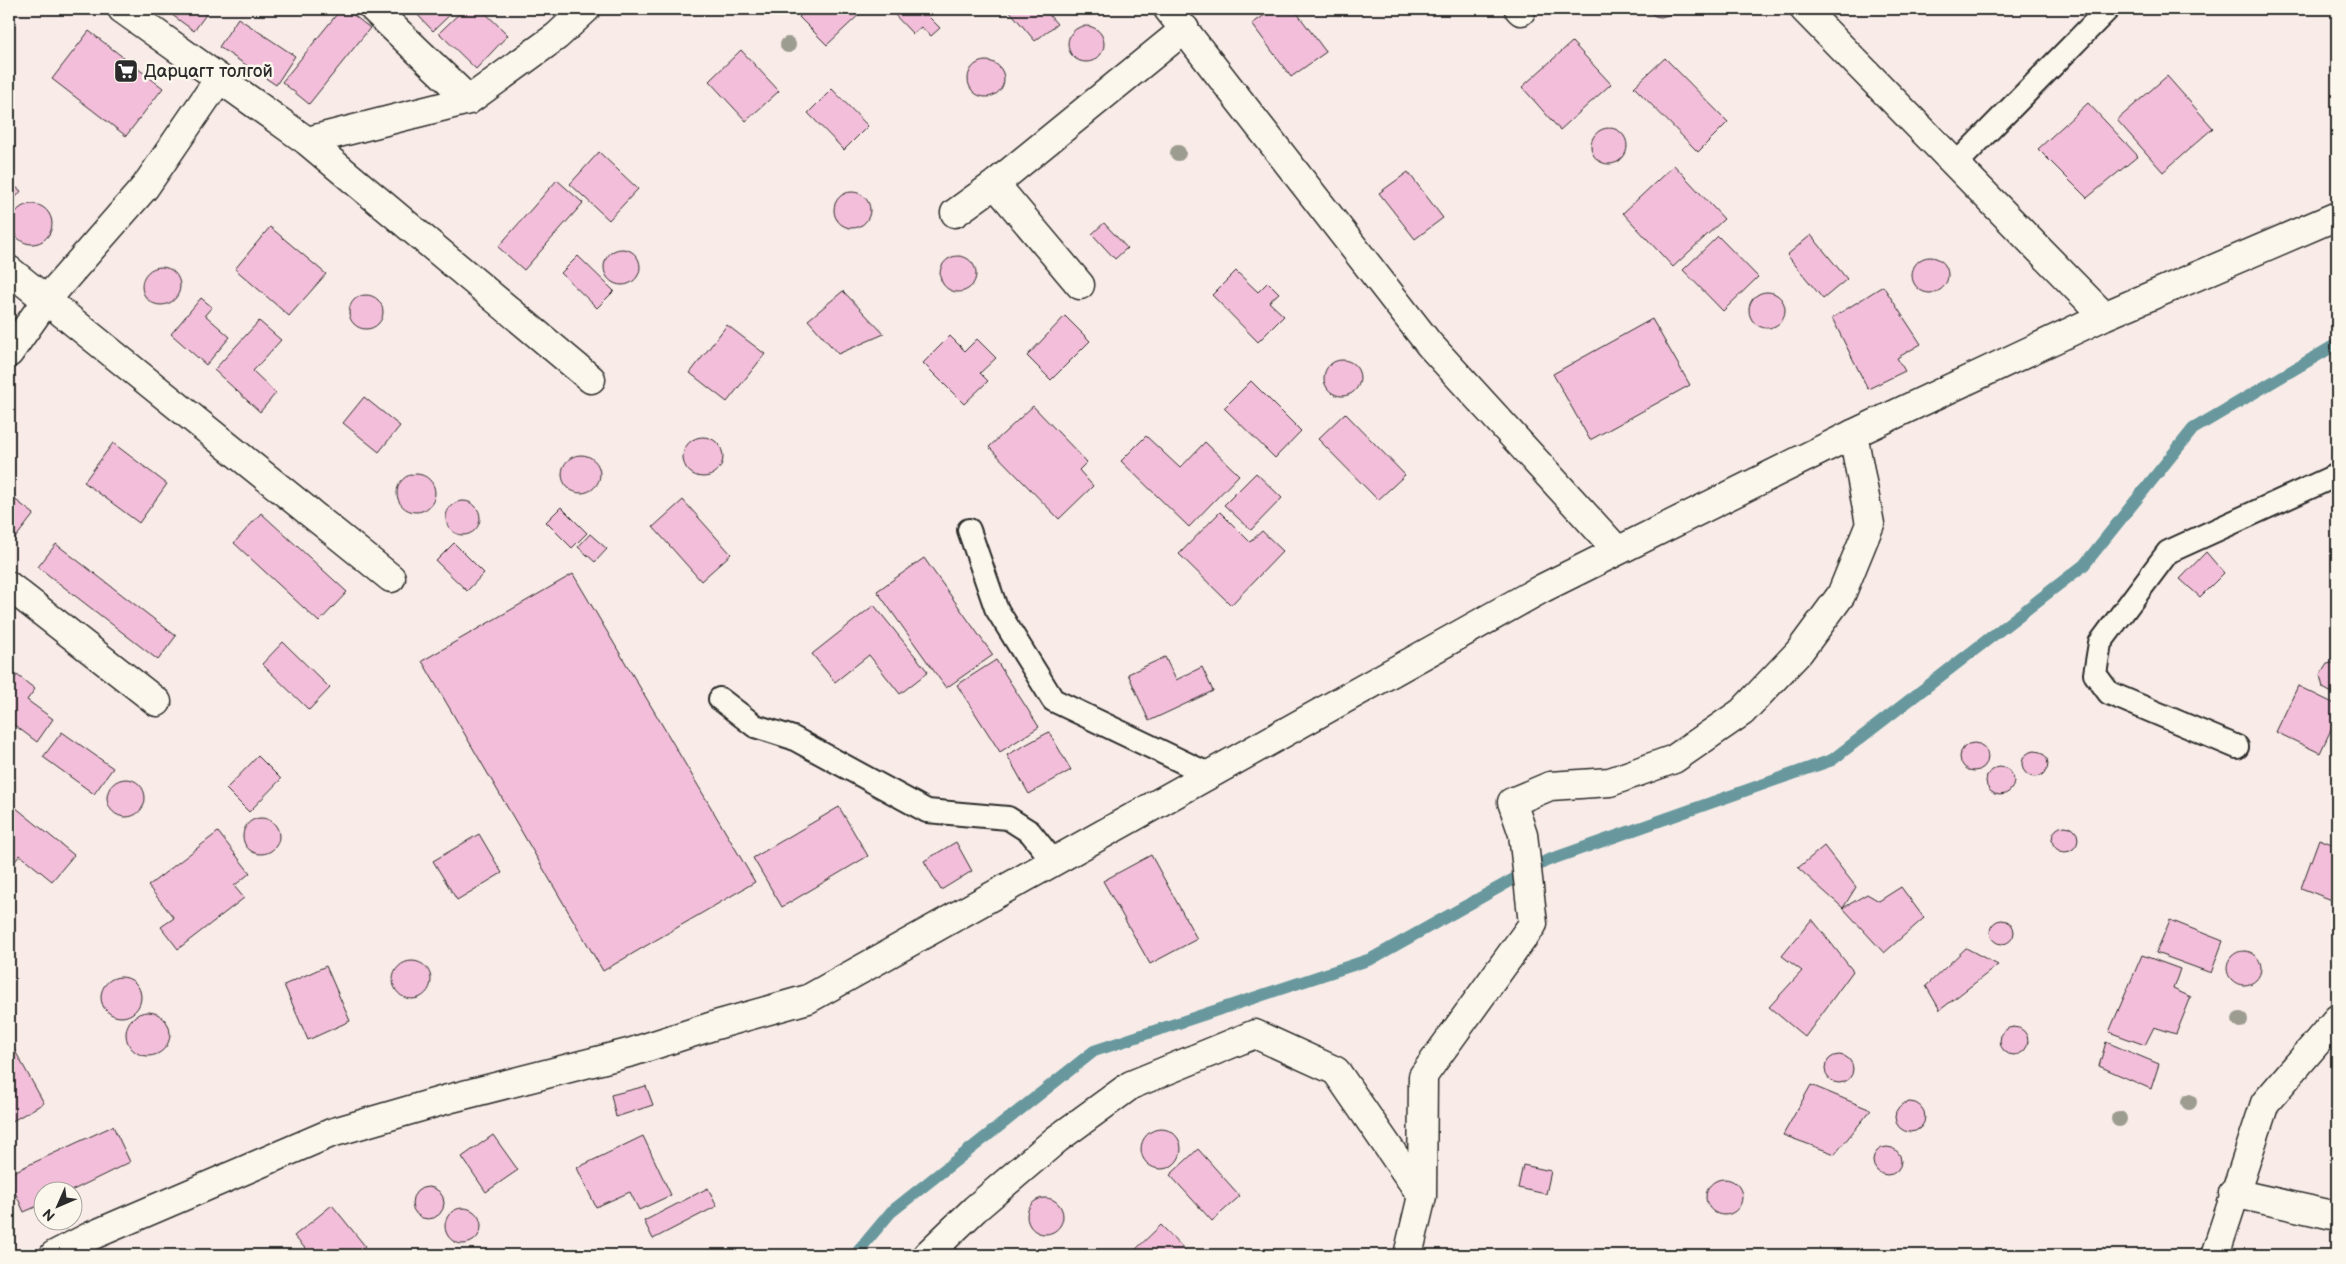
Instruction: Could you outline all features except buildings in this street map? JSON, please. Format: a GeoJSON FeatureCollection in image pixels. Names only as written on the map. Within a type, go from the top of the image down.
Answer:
{"type":"FeatureCollection","features":[{"type":"Feature","properties":{"kind":"street"},"geometry":{"type":"LineString","coordinates":[[122,9],[307,141],[591,380]]}},
{"type":"Feature","properties":{"kind":"street"},"geometry":{"type":"LineString","coordinates":[[374,9],[469,100]]}},
{"type":"Feature","properties":{"kind":"street"},"geometry":{"type":"LineString","coordinates":[[307,141],[469,100],[557,36],[586,9]]}},
{"type":"Feature","properties":{"kind":"street"},"geometry":{"type":"LineString","coordinates":[[1804,9],[2104,316]]}},
{"type":"Feature","properties":{"kind":"street"},"geometry":{"type":"LineString","coordinates":[[955,213],[995,184],[1176,19],[1429,344],[1617,550]]}},
{"type":"Feature","properties":{"kind":"street"},"geometry":{"type":"LineString","coordinates":[[9,353],[47,299],[145,187],[219,79]]}},
{"type":"Feature","properties":{"kind":"street"},"geometry":{"type":"LineString","coordinates":[[995,184],[1080,285]]}},
{"type":"Feature","properties":{"kind":"street"},"geometry":{"type":"LineString","coordinates":[[54,1255],[91,1236],[331,1133],[448,1099],[632,1052],[716,1025],[808,999],[1543,588],[1617,550],[1854,434],[2104,316],[2337,216]]}},
{"type":"Feature","properties":{"kind":"street"},"geometry":{"type":"LineString","coordinates":[[9,270],[392,578]]}},
{"type":"Feature","properties":{"kind":"street"},"geometry":{"type":"LineString","coordinates":[[1408,1255],[1422,1196],[1423,1076],[1533,924],[1522,834],[1512,802],[1550,786],[1610,782],[1674,758],[1742,712],[1800,652],[1841,595],[1870,524],[1854,434]]}},
{"type":"Feature","properties":{"kind":"street"},"geometry":{"type":"LineString","coordinates":[[9,586],[158,702]]}},
{"type":"Feature","properties":{"kind":"street"},"geometry":{"type":"LineString","coordinates":[[2214,1255],[2233,1193],[2265,1103],[2337,1019]]}},
{"type":"Feature","properties":{"kind":"street"},"geometry":{"type":"LineString","coordinates":[[927,1255],[975,1209],[1057,1139],[1131,1085],[1255,1034],[1336,1070],[1422,1196]]}},
{"type":"Feature","properties":{"kind":"street"},"geometry":{"type":"LineString","coordinates":[[2233,1193],[2337,1216]]}},
{"type":"Feature","properties":{"kind":"lane"},"geometry":{"type":"LineString","coordinates":[[1956,164],[2108,9]]}},
{"type":"Feature","properties":{"kind":"lane"},"geometry":{"type":"LineString","coordinates":[[2237,747],[2109,693],[2095,674],[2100,643],[2168,552],[2337,475]]}},
{"type":"Feature","properties":{"kind":"lane"},"geometry":{"type":"LineString","coordinates":[[969,530],[996,608],[1053,700],[1210,775]]}},
{"type":"Feature","properties":{"kind":"lane"},"geometry":{"type":"LineString","coordinates":[[720,700],[755,726],[793,738],[927,811],[1008,818],[1030,832],[1054,862]]}},
{"type":"Feature","properties":{"kind":"waterway"},"geometry":{"type":"LineString","coordinates":[[855,1255],[891,1212],[1094,1051],[1371,959],[1546,861],[1832,760],[2084,565],[2193,429],[2337,344]]}},
{"type":"Feature","properties":{"kind":"place","name":"Дарцагт толгой"},"geometry":{"type":"Point","coordinates":[126,71]}}]}
